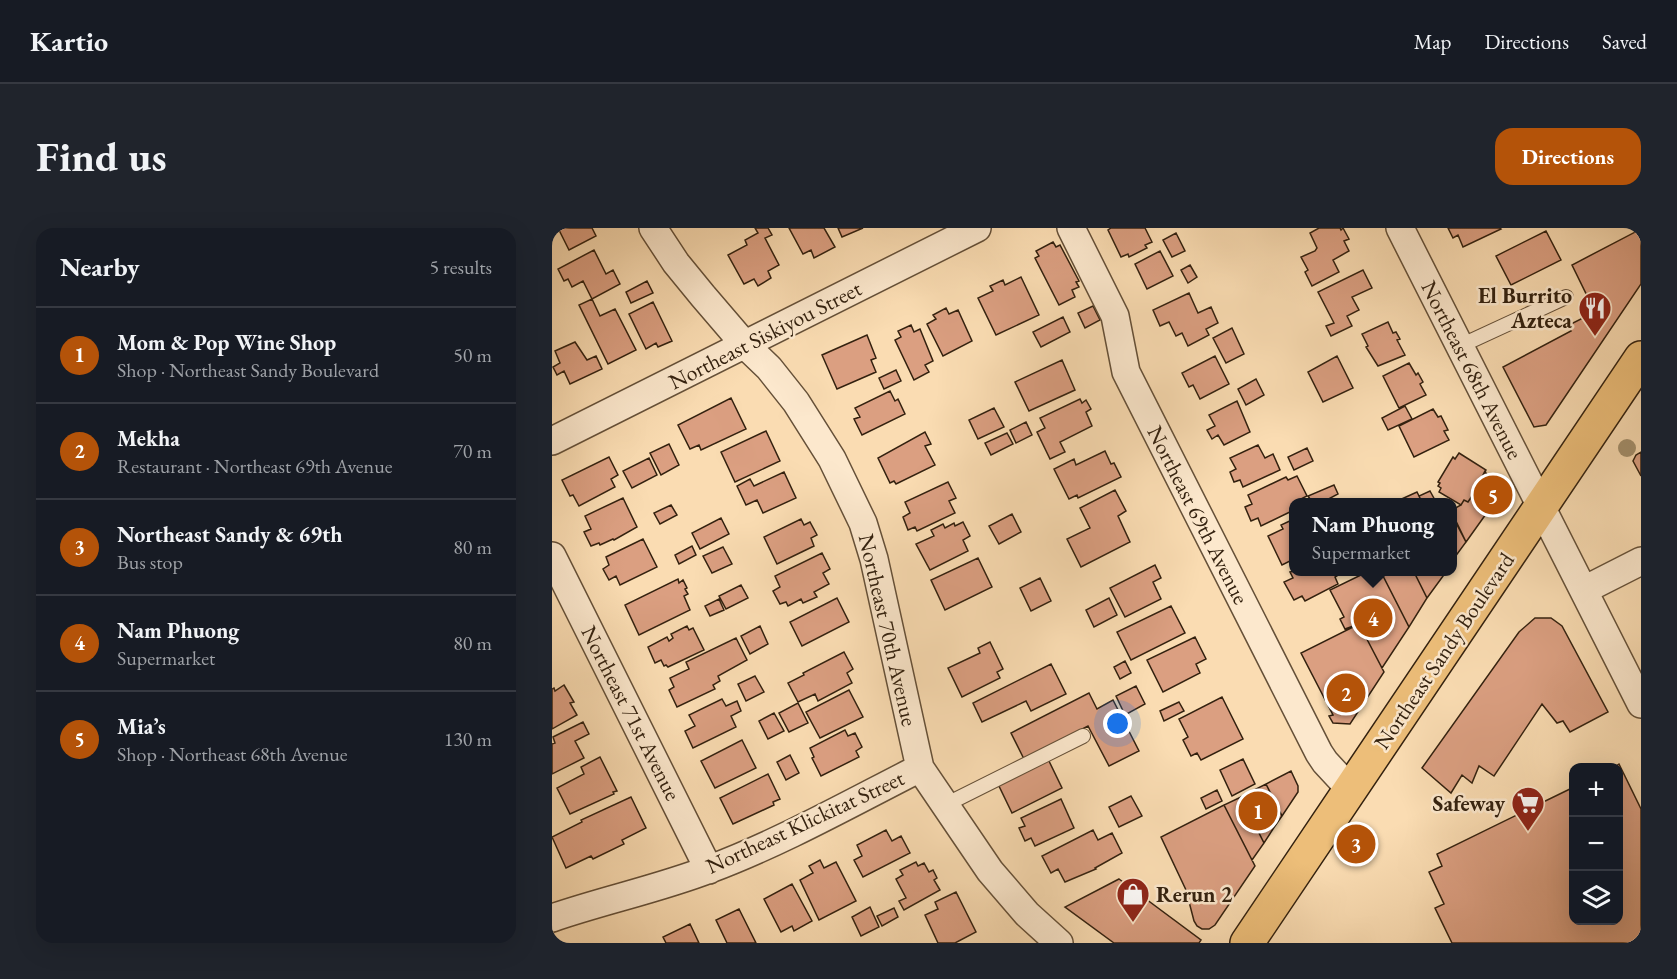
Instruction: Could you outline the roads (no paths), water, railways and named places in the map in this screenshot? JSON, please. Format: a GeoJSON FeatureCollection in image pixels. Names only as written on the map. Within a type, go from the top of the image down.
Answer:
{"type":"FeatureCollection","features":[{"type":"Feature","properties":{"kind":"main road","name":"Northeast Sandy Boulevard"},"geometry":{"type":"LineString","coordinates":[[1247,943],[1641,358]]}},
{"type":"Feature","properties":{"kind":"street","name":"Northeast 70th Avenue"},"geometry":{"type":"LineString","coordinates":[[653,228],[676,263],[745,345],[783,385],[819,435],[848,489],[863,523],[874,559],[920,768],[990,871],[1027,914],[1059,943]]}},
{"type":"Feature","properties":{"kind":"street","name":"Northeast Siskiyou Street"},"geometry":{"type":"LineString","coordinates":[[552,441],[977,228]]}},
{"type":"Feature","properties":{"kind":"street","name":"Northeast 69th Avenue"},"geometry":{"type":"LineString","coordinates":[[1071,228],[1115,316],[1126,372],[1319,753],[1351,790]]}},
{"type":"Feature","properties":{"kind":"street","name":"Northeast 68th Avenue"},"geometry":{"type":"LineString","coordinates":[[1400,228],[1641,704]]}},
{"type":"Feature","properties":{"kind":"street","name":"Northeast 71st Avenue"},"geometry":{"type":"LineString","coordinates":[[552,556],[709,870]]}},
{"type":"Feature","properties":{"kind":"street"},"geometry":{"type":"LineString","coordinates":[[1584,590],[1641,561]]}},
{"type":"Feature","properties":{"kind":"street","name":"Northeast Klickitat Street"},"geometry":{"type":"LineString","coordinates":[[552,918],[709,870],[755,851],[920,768]]}},
{"type":"Feature","properties":{"kind":"lane"},"geometry":{"type":"LineString","coordinates":[[1460,346],[1566,297]]}},
{"type":"Feature","properties":{"kind":"lane"},"geometry":{"type":"LineString","coordinates":[[945,805],[1083,736]]}},
{"type":"Feature","properties":{"kind":"place","name":"El Burrito Azteca"},"geometry":{"type":"Point","coordinates":[1595,337]}},
{"type":"Feature","properties":{"kind":"place","name":"Mia’s"},"geometry":{"type":"Point","coordinates":[1493,495]}},
{"type":"Feature","properties":{"kind":"place","name":"Nam Phuong"},"geometry":{"type":"Point","coordinates":[1373,618]}},
{"type":"Feature","properties":{"kind":"place","name":"Mekha"},"geometry":{"type":"Point","coordinates":[1346,693]}},
{"type":"Feature","properties":{"kind":"place","name":"Mom & Pop Wine Shop"},"geometry":{"type":"Point","coordinates":[1258,811]}},
{"type":"Feature","properties":{"kind":"place","name":"Safeway"},"geometry":{"type":"Point","coordinates":[1528,832]}},
{"type":"Feature","properties":{"kind":"place","name":"Northeast Sandy & 69th"},"geometry":{"type":"Point","coordinates":[1356,844]}},
{"type":"Feature","properties":{"kind":"place","name":"Rerun 2"},"geometry":{"type":"Point","coordinates":[1133,923]}}]}
